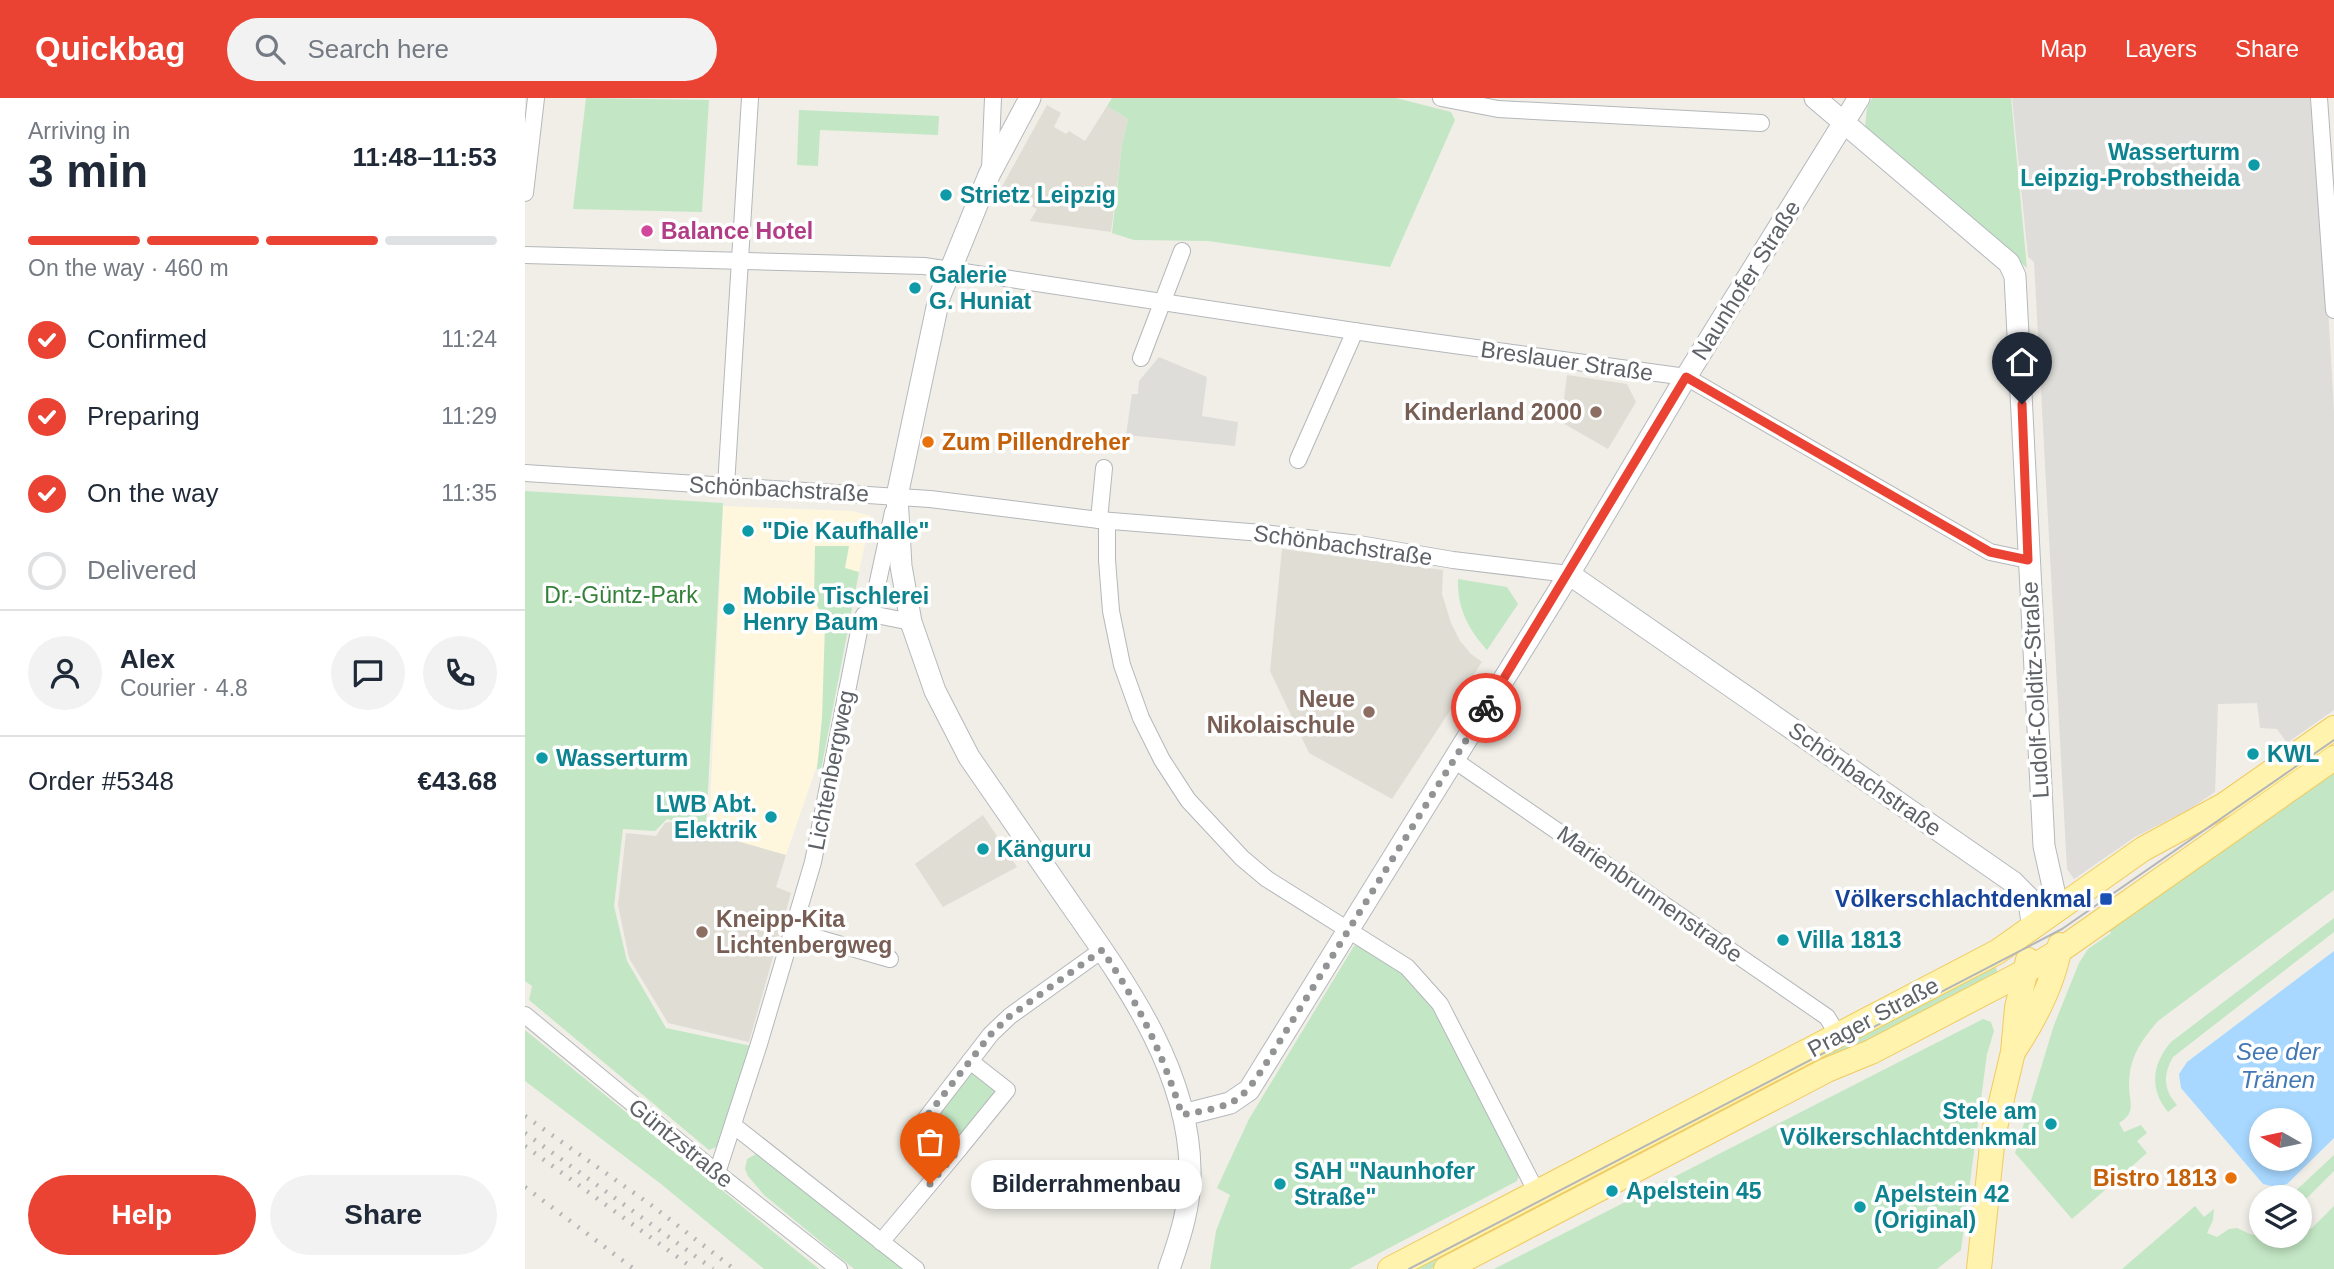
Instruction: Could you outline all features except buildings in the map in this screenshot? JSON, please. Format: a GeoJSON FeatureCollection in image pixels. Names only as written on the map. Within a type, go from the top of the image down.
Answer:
{"type":"FeatureCollection","features":[{"type":"Feature","properties":{"kind":"main road","name":"Prager Straße"},"geometry":{"type":"LineString","coordinates":[[1390,1269],[1997,952],[2143,849],[2224,805],[2334,728]]}},
{"type":"Feature","properties":{"kind":"main road","name":"Prager Straße"},"geometry":{"type":"LineString","coordinates":[[1446,1269],[1827,1070],[1871,1052],[2026,971],[2059,951],[2334,758]]}},
{"type":"Feature","properties":{"kind":"main road"},"geometry":{"type":"LineString","coordinates":[[2013,1052],[2036,1016],[2059,951],[2062,929],[2058,909]]}},
{"type":"Feature","properties":{"kind":"main road"},"geometry":{"type":"LineString","coordinates":[[1979,1269],[1993,1136],[2013,1052],[2017,1009],[2033,928]]}},
{"type":"Feature","properties":{"kind":"main road"},"geometry":{"type":"LineString","coordinates":[[1968,1000],[2000,1010],[2010,1033],[2013,1052]]}},
{"type":"Feature","properties":{"kind":"street"},"geometry":{"type":"LineString","coordinates":[[525,194],[536,98]]}},
{"type":"Feature","properties":{"kind":"street"},"geometry":{"type":"LineString","coordinates":[[726,486],[750,98]]}},
{"type":"Feature","properties":{"kind":"street"},"geometry":{"type":"LineString","coordinates":[[989,176],[993,98]]}},
{"type":"Feature","properties":{"kind":"street"},"geometry":{"type":"LineString","coordinates":[[1030,98],[989,176],[939,298],[897,496],[901,566],[911,622],[935,691],[969,757],[1137,1003],[1166,1066],[1182,1115],[1189,1155],[1189,1189],[1180,1236],[1170,1269]]}},
{"type":"Feature","properties":{"kind":"street","name":"Ludolf-Colditz-Straße"},"geometry":{"type":"LineString","coordinates":[[1815,98],[2009,263],[2015,276],[2044,846],[2058,909]]}},
{"type":"Feature","properties":{"kind":"street","name":"Naunhofer Straße"},"geometry":{"type":"LineString","coordinates":[[1182,1115],[1230,1104],[1249,1090],[1569,574],[1686,377],[1859,98]]}},
{"type":"Feature","properties":{"kind":"street"},"geometry":{"type":"LineString","coordinates":[[2319,98],[2327,113],[2334,310]]}},
{"type":"Feature","properties":{"kind":"street"},"geometry":{"type":"LineString","coordinates":[[1448,99],[1498,109],[1761,123]]}},
{"type":"Feature","properties":{"kind":"street"},"geometry":{"type":"LineString","coordinates":[[1141,358],[1182,251]]}},
{"type":"Feature","properties":{"kind":"street","name":"Breslauer Straße"},"geometry":{"type":"LineString","coordinates":[[525,255],[924,266],[1355,331],[1686,377],[1990,552],[2028,560]]}},
{"type":"Feature","properties":{"kind":"street"},"geometry":{"type":"LineString","coordinates":[[1298,460],[1355,331]]}},
{"type":"Feature","properties":{"kind":"street"},"geometry":{"type":"LineString","coordinates":[[1104,468],[1103,521],[1111,611],[1122,665],[1141,718],[1162,761],[1188,800],[1242,858],[1267,879],[1406,967],[1440,1004],[1537,1193]]}},
{"type":"Feature","properties":{"kind":"street","name":"Schönbachstraße"},"geometry":{"type":"LineString","coordinates":[[525,473],[897,496],[1103,521],[1287,536],[1569,574],[2013,882],[2028,897],[2033,928]]}},
{"type":"Feature","properties":{"kind":"street","name":"Lichtenbergweg"},"geometry":{"type":"LineString","coordinates":[[716,1173],[813,862],[861,621],[864,615],[871,614],[897,496]]}},
{"type":"Feature","properties":{"kind":"street"},"geometry":{"type":"LineString","coordinates":[[871,614],[911,622]]}},
{"type":"Feature","properties":{"kind":"street","name":"Marienbrunnenstraße"},"geometry":{"type":"LineString","coordinates":[[1454,760],[1826,1017],[1839,1035]]}},
{"type":"Feature","properties":{"kind":"street"},"geometry":{"type":"LineString","coordinates":[[793,931],[890,959]]}},
{"type":"Feature","properties":{"kind":"street"},"geometry":{"type":"LineString","coordinates":[[959,1149],[923,1121],[991,1034],[1010,1016],[1102,950]]}},
{"type":"Feature","properties":{"kind":"street","name":"Güntzstraße"},"geometry":{"type":"LineString","coordinates":[[525,1015],[716,1173],[839,1269]]}},
{"type":"Feature","properties":{"kind":"street"},"geometry":{"type":"LineString","coordinates":[[881,1242],[1007,1090],[970,1061]]}},
{"type":"Feature","properties":{"kind":"street","name":"Güntzstraße"},"geometry":{"type":"LineString","coordinates":[[733,1125],[916,1269]]}},
{"type":"Feature","properties":{"kind":"shaded area"},"geometry":{"type":"Polygon","coordinates":[[[2012,98],[2310,98],[2327,290],[2334,411],[2334,710],[2287,743],[2277,729],[2260,728],[2257,703],[2218,704],[2215,792],[2190,809],[2135,837],[2074,879],[2067,869],[2034,262],[2028,257],[2012,98]]]}},
{"type":"Feature","properties":{"kind":"shaded area"},"geometry":{"type":"Polygon","coordinates":[[[1047,105],[1061,113],[1054,127],[1066,134],[1069,131],[1085,141],[1107,106],[1128,119],[1111,232],[1030,221],[1037,209],[1000,190],[1047,105]]]}},
{"type":"Feature","properties":{"kind":"shaded area"},"geometry":{"type":"Polygon","coordinates":[[[1159,357],[1207,377],[1202,416],[1238,422],[1235,446],[1126,435],[1132,394],[1138,394],[1139,381],[1159,357]]]}},
{"type":"Feature","properties":{"kind":"shaded area","name":"Kinderland 2000"},"geometry":{"type":"Polygon","coordinates":[[[1567,375],[1627,384],[1636,402],[1608,449],[1561,422],[1567,375]]]}},
{"type":"Feature","properties":{"kind":"shaded area"},"geometry":{"type":"Polygon","coordinates":[[[723,506],[852,511],[871,516],[817,765],[786,855],[709,833],[723,506]]]}},
{"type":"Feature","properties":{"kind":"shaded area","name":"Neue Nikolaischule"},"geometry":{"type":"Polygon","coordinates":[[[1282,549],[1443,570],[1442,594],[1451,623],[1460,641],[1482,662],[1392,799],[1309,753],[1270,671],[1282,549]]]}},
{"type":"Feature","properties":{"kind":"shaded area"},"geometry":{"type":"Polygon","coordinates":[[[983,815],[1017,867],[943,907],[915,864],[983,815]]]}},
{"type":"Feature","properties":{"kind":"shaded area","name":"Kneipp-Kita Lichtenbergweg"},"geometry":{"type":"Polygon","coordinates":[[[670,822],[786,855],[776,887],[791,893],[749,1042],[668,1023],[629,958],[618,905],[626,833],[656,836],[665,823],[670,822]]]}},
{"type":"Feature","properties":{"kind":"green space"},"geometry":{"type":"Polygon","coordinates":[[[586,98],[709,100],[702,212],[573,209],[586,98]]]}},
{"type":"Feature","properties":{"kind":"green space"},"geometry":{"type":"Polygon","coordinates":[[[1112,98],[1396,98],[1451,112],[1455,120],[1390,267],[1208,241],[1134,240],[1112,233],[1122,145],[1128,119],[1107,106],[1112,98]]]}},
{"type":"Feature","properties":{"kind":"green space"},"geometry":{"type":"Polygon","coordinates":[[[1872,98],[2011,98],[2027,268],[1865,128],[1867,108],[1872,98]]]}},
{"type":"Feature","properties":{"kind":"green space"},"geometry":{"type":"Polygon","coordinates":[[[799,110],[939,116],[938,135],[820,130],[818,166],[797,165],[799,110]]]}},
{"type":"Feature","properties":{"kind":"green space","name":"Dr.-Güntz-Park"},"geometry":{"type":"Polygon","coordinates":[[[525,491],[723,503],[706,828],[667,819],[655,831],[623,829],[614,906],[627,961],[666,1028],[751,1046],[718,1146],[709,1150],[529,1000],[532,986],[525,981],[525,491]]]}},
{"type":"Feature","properties":{"kind":"green space"},"geometry":{"type":"Polygon","coordinates":[[[815,546],[849,546],[845,568],[859,572],[821,770],[817,769],[822,718],[825,624],[814,598],[815,546]]]}},
{"type":"Feature","properties":{"kind":"green space"},"geometry":{"type":"Polygon","coordinates":[[[1458,579],[1507,587],[1518,604],[1487,650],[1465,618],[1459,599],[1458,579]]]}},
{"type":"Feature","properties":{"kind":"green space"},"geometry":{"type":"Polygon","coordinates":[[[2334,767],[2334,890],[2158,1021],[2150,1031],[2132,1063],[2129,1082],[2130,1111],[2119,1123],[2124,1132],[2141,1125],[2147,1133],[2137,1141],[2147,1153],[2072,1219],[2015,1153],[2054,1025],[2079,963],[2088,949],[2111,933],[2106,925],[2334,767]]]}},
{"type":"Feature","properties":{"kind":"green space"},"geometry":{"type":"Polygon","coordinates":[[[2334,918],[2334,932],[2173,1057],[2167,1070],[2166,1082],[2177,1105],[2168,1112],[2158,1094],[2155,1077],[2160,1059],[2171,1042],[2334,918]]]}},
{"type":"Feature","properties":{"kind":"green space"},"geometry":{"type":"Polygon","coordinates":[[[1363,944],[1406,974],[1426,992],[1520,1172],[1517,1181],[1349,1269],[1210,1269],[1216,1231],[1230,1195],[1217,1188],[1249,1119],[1354,946],[1363,944]]]}},
{"type":"Feature","properties":{"kind":"green space"},"geometry":{"type":"Polygon","coordinates":[[[1995,961],[1997,972],[1431,1269],[1404,1269],[1995,961]]]}},
{"type":"Feature","properties":{"kind":"green space"},"geometry":{"type":"Polygon","coordinates":[[[1983,1019],[1991,1022],[1994,1031],[1987,1054],[1961,1250],[1937,1269],[1494,1269],[1983,1019]]]}},
{"type":"Feature","properties":{"kind":"green space"},"geometry":{"type":"Polygon","coordinates":[[[525,1030],[819,1269],[764,1269],[661,1184],[525,1081],[525,1030]]]}},
{"type":"Feature","properties":{"kind":"green space"},"geometry":{"type":"Polygon","coordinates":[[[972,1068],[1001,1090],[958,1143],[929,1121],[972,1068]]]}},
{"type":"Feature","properties":{"kind":"green space"},"geometry":{"type":"Polygon","coordinates":[[[760,1152],[905,1269],[854,1269],[764,1195],[748,1176],[745,1169],[747,1159],[760,1152]]]}},
{"type":"Feature","properties":{"kind":"green space"},"geometry":{"type":"Polygon","coordinates":[[[2334,1155],[2334,1171],[2312,1193],[2312,1185],[2302,1185],[2334,1155]]]}},
{"type":"Feature","properties":{"kind":"green space"},"geometry":{"type":"Polygon","coordinates":[[[2195,1206],[2204,1217],[2214,1209],[2213,1220],[2207,1233],[2217,1237],[2229,1229],[2237,1228],[2249,1234],[2249,1248],[2312,1248],[2312,1228],[2334,1206],[2334,1269],[2122,1269],[2195,1206]]]}},
{"type":"Feature","properties":{"kind":"water","name":"See der Tränen"},"geometry":{"type":"Polygon","coordinates":[[[2334,951],[2334,1138],[2312,1160],[2312,1108],[2249,1108],[2249,1168],[2181,1088],[2179,1074],[2187,1062],[2334,951]]]}},
{"type":"Feature","properties":{"kind":"water","name":"See der Tränen"},"geometry":{"type":"Polygon","coordinates":[[[2252,1171],[2300,1171],[2287,1184],[2263,1184],[2252,1171]]]}},
{"type":"Feature","properties":{"kind":"tram line"},"geometry":{"type":"LineString","coordinates":[[1409,1269],[2062,929],[2334,740]]}},
{"type":"Feature","properties":{"kind":"railway"},"geometry":{"type":"LineString","coordinates":[[525,1116],[651,1205],[734,1269]]}},
{"type":"Feature","properties":{"kind":"railway"},"geometry":{"type":"LineString","coordinates":[[525,1133],[713,1269]]}},
{"type":"Feature","properties":{"kind":"railway"},"geometry":{"type":"LineString","coordinates":[[525,1146],[694,1269]]}},
{"type":"Feature","properties":{"kind":"railway"},"geometry":{"type":"LineString","coordinates":[[525,1187],[634,1269]]}},
{"type":"Feature","properties":{"kind":"way so far"},"geometry":{"type":"LineString","coordinates":[[930,1184],[959,1149],[923,1121],[991,1034],[1028,1001],[1102,950],[1144,1017],[1166,1066],[1182,1115],[1212,1109],[1240,1099],[1265,1065],[1486,708]]}},
{"type":"Feature","properties":{"kind":"place","name":"Wasserturm Leipzig-Probstheida"},"geometry":{"type":"Point","coordinates":[2254,165]}},
{"type":"Feature","properties":{"kind":"place","name":"Strietz Leipzig"},"geometry":{"type":"Point","coordinates":[946,195]}},
{"type":"Feature","properties":{"kind":"place","name":"Balance Hotel"},"geometry":{"type":"Point","coordinates":[647,231]}},
{"type":"Feature","properties":{"kind":"place","name":"Galerie G. Huniat"},"geometry":{"type":"Point","coordinates":[915,288]}},
{"type":"Feature","properties":{"kind":"place","name":"Kinderland 2000"},"geometry":{"type":"Point","coordinates":[1596,412]}},
{"type":"Feature","properties":{"kind":"place","name":"Zum Pillendreher"},"geometry":{"type":"Point","coordinates":[928,442]}},
{"type":"Feature","properties":{"kind":"place","name":"\"Die Kaufhalle\""},"geometry":{"type":"Point","coordinates":[748,531]}},
{"type":"Feature","properties":{"kind":"place","name":"Mobile Tischlerei Henry Baum"},"geometry":{"type":"Point","coordinates":[729,609]}},
{"type":"Feature","properties":{"kind":"place","name":"Neue Nikolaischule"},"geometry":{"type":"Point","coordinates":[1369,712]}},
{"type":"Feature","properties":{"kind":"place","name":"KWL"},"geometry":{"type":"Point","coordinates":[2253,754]}},
{"type":"Feature","properties":{"kind":"place","name":"Wasserturm"},"geometry":{"type":"Point","coordinates":[542,758]}},
{"type":"Feature","properties":{"kind":"place","name":"LWB Abt. Elektrik"},"geometry":{"type":"Point","coordinates":[771,817]}},
{"type":"Feature","properties":{"kind":"place","name":"Känguru"},"geometry":{"type":"Point","coordinates":[983,849]}},
{"type":"Feature","properties":{"kind":"place","name":"Völkerschlachtdenkmal"},"geometry":{"type":"Point","coordinates":[2106,899]}},
{"type":"Feature","properties":{"kind":"place","name":"Kneipp-Kita Lichtenbergweg"},"geometry":{"type":"Point","coordinates":[702,932]}},
{"type":"Feature","properties":{"kind":"place","name":"Villa 1813"},"geometry":{"type":"Point","coordinates":[1783,940]}},
{"type":"Feature","properties":{"kind":"place","name":"Stele am Völkerschlachtdenkmal"},"geometry":{"type":"Point","coordinates":[2051,1124]}},
{"type":"Feature","properties":{"kind":"place","name":"Bistro 1813"},"geometry":{"type":"Point","coordinates":[2231,1178]}},
{"type":"Feature","properties":{"kind":"place","name":"Bilderrahmenbau"},"geometry":{"type":"Point","coordinates":[930,1184]}},
{"type":"Feature","properties":{"kind":"place","name":"SAH \"Naunhofer Straße\""},"geometry":{"type":"Point","coordinates":[1280,1184]}},
{"type":"Feature","properties":{"kind":"place","name":"Apelstein 45"},"geometry":{"type":"Point","coordinates":[1612,1191]}},
{"type":"Feature","properties":{"kind":"place","name":"Apelstein 42 (Original)"},"geometry":{"type":"Point","coordinates":[1860,1207]}},
{"type":"Feature","properties":{"kind":"route"},"geometry":{"type":"LineString","coordinates":[[1486,708],[1686,377],[1990,552],[2028,560],[2022,404]]}}]}
